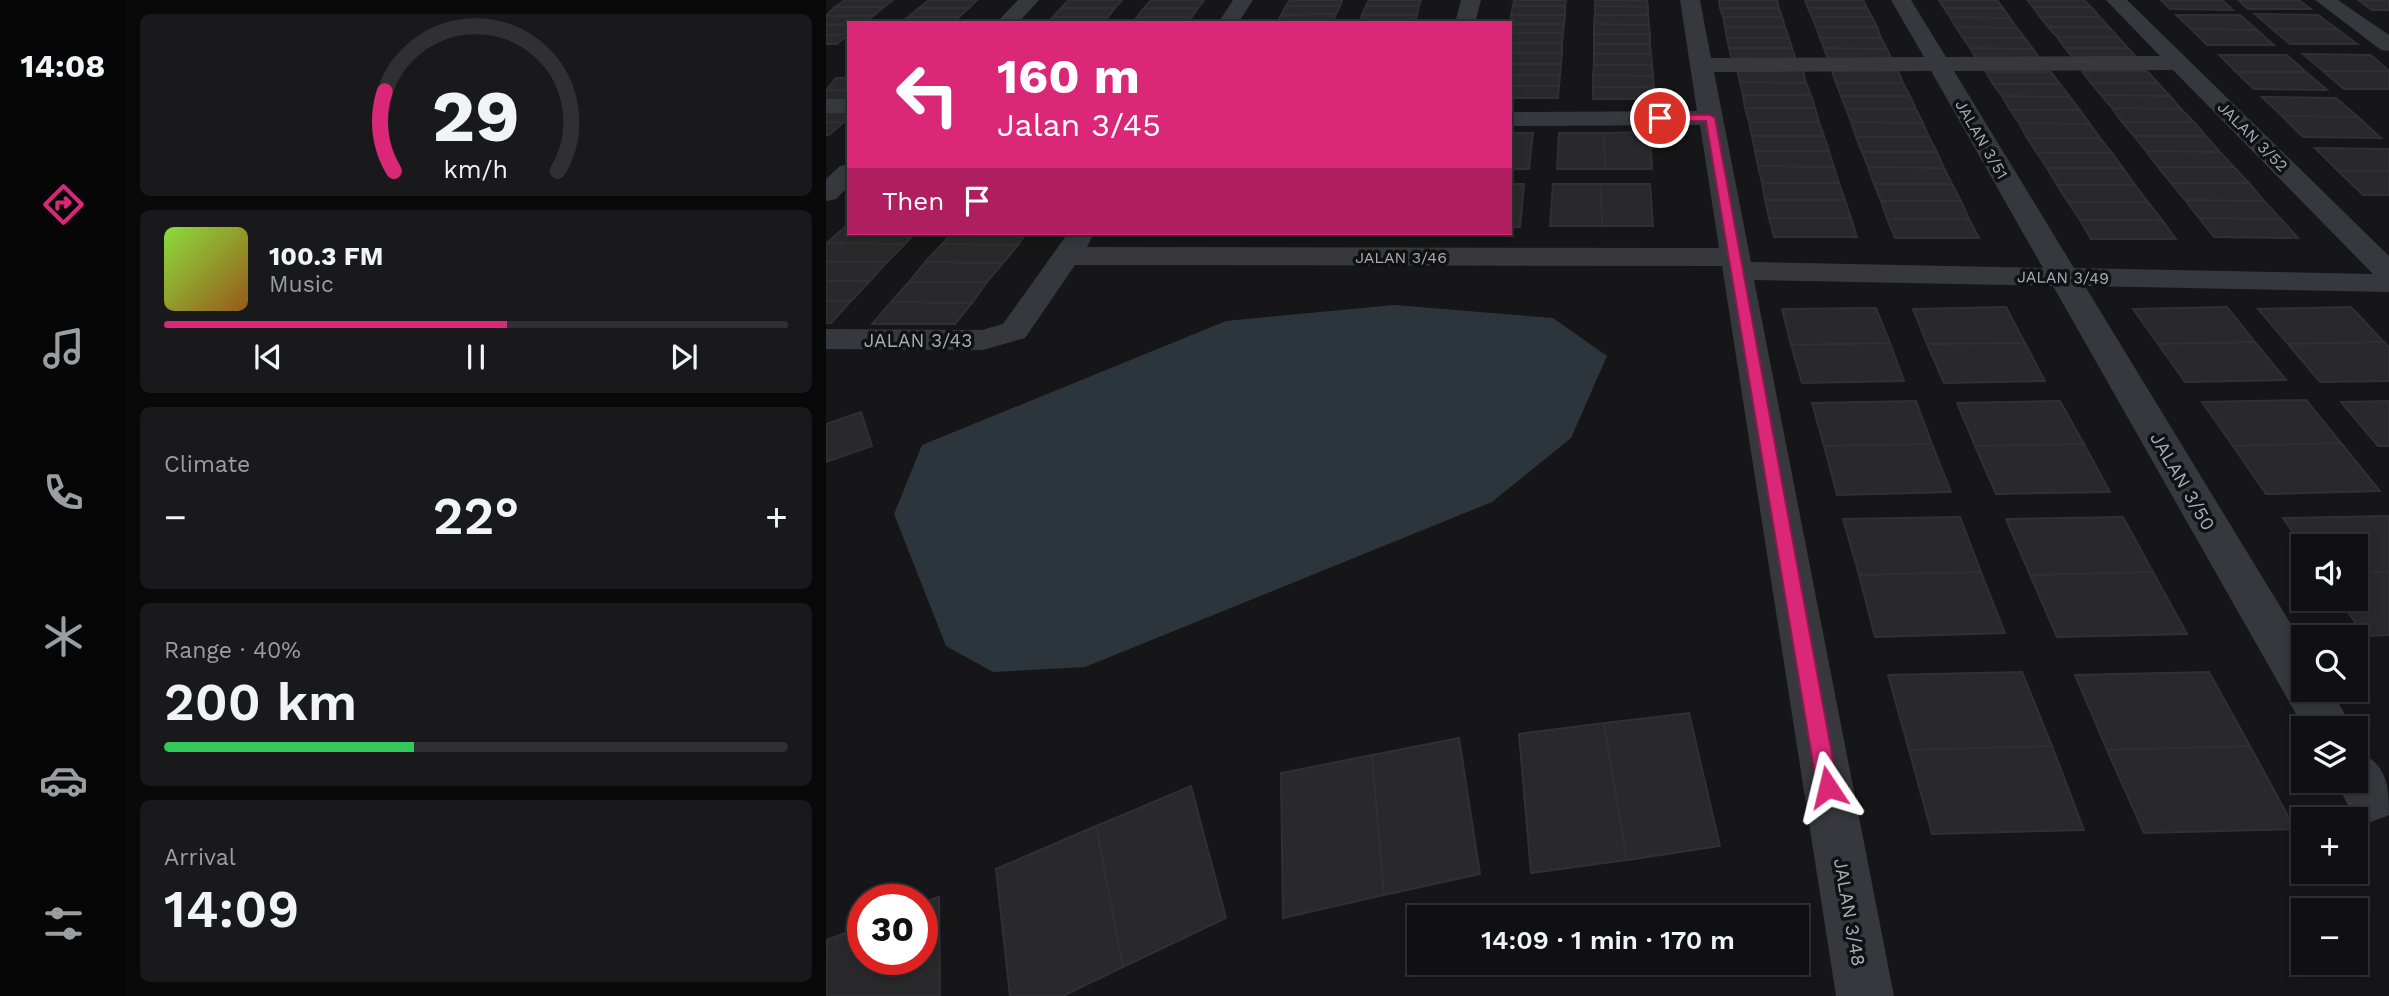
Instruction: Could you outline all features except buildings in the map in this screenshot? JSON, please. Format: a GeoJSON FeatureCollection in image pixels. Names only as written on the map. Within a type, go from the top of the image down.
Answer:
{"type":"FeatureCollection","features":[{"type":"Feature","properties":{"kind":"street"},"geometry":{"type":"LineString","coordinates":[[1008,21],[1029,0]]}},
{"type":"Feature","properties":{"kind":"street"},"geometry":{"type":"LineString","coordinates":[[1229,21],[1243,0]]}},
{"type":"Feature","properties":{"kind":"street"},"geometry":{"type":"LineString","coordinates":[[1466,21],[1471,0]]}},
{"type":"Feature","properties":{"kind":"street","name":"JALAN 3/48"},"geometry":{"type":"LineString","coordinates":[[1690,0],[1865,996]]}},
{"type":"Feature","properties":{"kind":"street","name":"JALAN 3/51"},"geometry":{"type":"LineString","coordinates":[[1901,0],[2064,277]]}},
{"type":"Feature","properties":{"kind":"street","name":"JALAN 3/52"},"geometry":{"type":"LineString","coordinates":[[2116,0],[2389,273]]}},
{"type":"Feature","properties":{"kind":"street"},"geometry":{"type":"LineString","coordinates":[[2325,0],[2389,46]]}},
{"type":"Feature","properties":{"kind":"street"},"geometry":{"type":"LineString","coordinates":[[1701,65],[2179,63]]}},
{"type":"Feature","properties":{"kind":"street"},"geometry":{"type":"LineString","coordinates":[[826,106],[847,106]]}},
{"type":"Feature","properties":{"kind":"street"},"geometry":{"type":"LineString","coordinates":[[1512,119],[1710,118]]}},
{"type":"Feature","properties":{"kind":"street"},"geometry":{"type":"LineString","coordinates":[[826,192],[847,174]]}},
{"type":"Feature","properties":{"kind":"street","name":"JALAN 3/46"},"geometry":{"type":"LineString","coordinates":[[1075,244],[1736,264]]}},
{"type":"Feature","properties":{"kind":"street","name":"JALAN 3/43"},"geometry":{"type":"LineString","coordinates":[[826,340],[983,340],[1014,331],[1075,244]]}},
{"type":"Feature","properties":{"kind":"street","name":"JALAN 3/49"},"geometry":{"type":"LineString","coordinates":[[1736,264],[2064,277],[2389,283]]}},
{"type":"Feature","properties":{"kind":"street","name":"JALAN 3/50"},"geometry":{"type":"LineString","coordinates":[[2064,277],[2291,664]]}},
{"type":"Feature","properties":{"kind":"shaded area"},"geometry":{"type":"Polygon","coordinates":[[[1394,305],[1553,318],[1607,356],[1571,438],[1492,502],[1085,667],[993,672],[946,646],[894,514],[922,445],[1226,321],[1394,305]]]}},
{"type":"Feature","properties":{"kind":"route"},"geometry":{"type":"LineString","coordinates":[[1660,118],[1710,118],[1828,787]]}}]}
